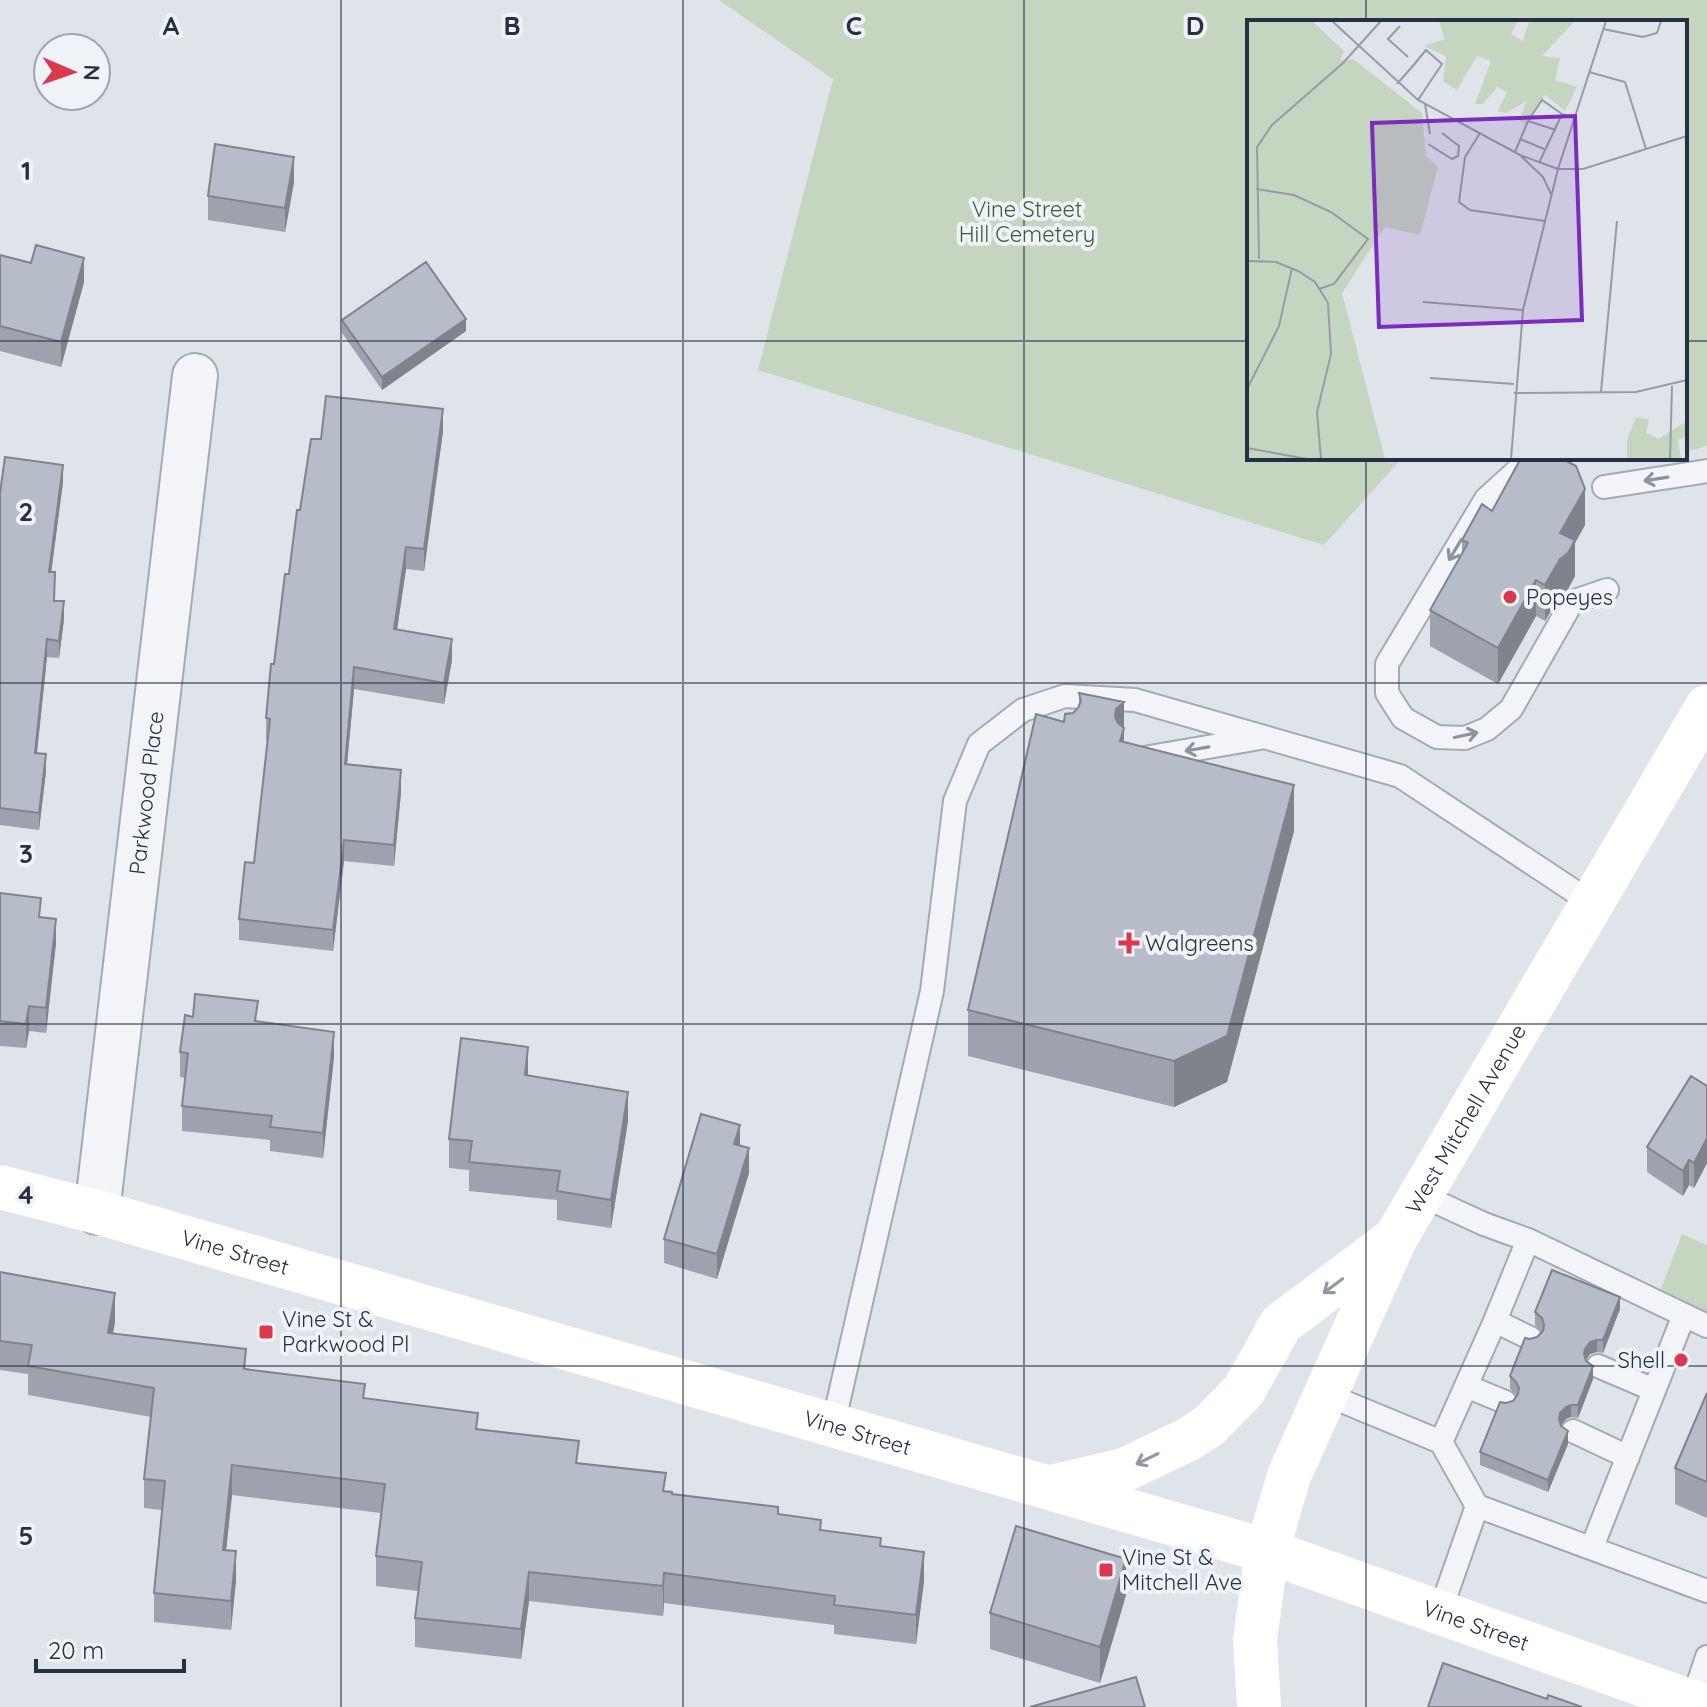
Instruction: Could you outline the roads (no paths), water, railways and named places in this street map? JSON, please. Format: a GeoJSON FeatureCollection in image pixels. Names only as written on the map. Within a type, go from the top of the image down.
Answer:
{"type":"FeatureCollection","features":[{"type":"Feature","properties":{"kind":"main road","name":"West Mitchell Avenue"},"geometry":{"type":"LineString","coordinates":[[1259,1707],[1255,1640],[1267,1551],[1289,1476],[1325,1394],[1395,1239],[1707,707]]}},
{"type":"Feature","properties":{"kind":"main road","name":"Vine Street"},"geometry":{"type":"LineString","coordinates":[[0,1187],[97,1212],[1267,1551],[1699,1704]]}},
{"type":"Feature","properties":{"kind":"main road"},"geometry":{"type":"LineString","coordinates":[[1049,1487],[1124,1470],[1189,1439],[1210,1425],[1244,1390],[1281,1324],[1395,1239]]}},
{"type":"Feature","properties":{"kind":"street","name":"Parkwood Place"},"geometry":{"type":"LineString","coordinates":[[97,1212],[195,376]]}},
{"type":"Feature","properties":{"kind":"lane"},"geometry":{"type":"LineString","coordinates":[[1520,468],[1486,499],[1387,664],[1387,693],[1403,718],[1437,737],[1465,738],[1487,729],[1511,709],[1572,602],[1607,590]]}},
{"type":"Feature","properties":{"kind":"lane"},"geometry":{"type":"LineString","coordinates":[[1604,487],[1707,471]]}},
{"type":"Feature","properties":{"kind":"lane"},"geometry":{"type":"LineString","coordinates":[[833,1425],[932,991],[955,801],[979,744],[1023,710],[1065,696],[1135,700],[1400,776],[1592,903]]}},
{"type":"Feature","properties":{"kind":"lane"},"geometry":{"type":"LineString","coordinates":[[1023,710],[1045,728]]}},
{"type":"Feature","properties":{"kind":"lane"},"geometry":{"type":"LineString","coordinates":[[1129,761],[1265,737]]}},
{"type":"Feature","properties":{"kind":"lane"},"geometry":{"type":"LineString","coordinates":[[1421,1195],[1528,1240],[1707,1326]]}},
{"type":"Feature","properties":{"kind":"lane"},"geometry":{"type":"LineString","coordinates":[[1441,1442],[1528,1240]]}},
{"type":"Feature","properties":{"kind":"lane"},"geometry":{"type":"LineString","coordinates":[[1592,1547],[1684,1315]]}},
{"type":"Feature","properties":{"kind":"lane"},"geometry":{"type":"LineString","coordinates":[[1495,1321],[1530,1338]]}},
{"type":"Feature","properties":{"kind":"lane"},"geometry":{"type":"LineString","coordinates":[[1598,1366],[1654,1390]]}},
{"type":"Feature","properties":{"kind":"lane"},"geometry":{"type":"LineString","coordinates":[[1466,1386],[1505,1402]]}},
{"type":"Feature","properties":{"kind":"lane"},"geometry":{"type":"LineString","coordinates":[[1325,1394],[1441,1442],[1477,1506],[1707,1591]]}},
{"type":"Feature","properties":{"kind":"lane"},"geometry":{"type":"LineString","coordinates":[[1573,1431],[1628,1457]]}},
{"type":"Feature","properties":{"kind":"lane"},"geometry":{"type":"LineString","coordinates":[[1440,1612],[1477,1506]]}},
{"type":"Feature","properties":{"kind":"lane"},"geometry":{"type":"LineString","coordinates":[[1699,1704],[1707,1657]]}},
{"type":"Feature","properties":{"kind":"place","name":"Popeyes"},"geometry":{"type":"Point","coordinates":[1510,597]}},
{"type":"Feature","properties":{"kind":"place","name":"Walgreens"},"geometry":{"type":"Point","coordinates":[1129,943]}},
{"type":"Feature","properties":{"kind":"place","name":"Vine St & Parkwood Pl"},"geometry":{"type":"Point","coordinates":[266,1332]}},
{"type":"Feature","properties":{"kind":"place","name":"Shell"},"geometry":{"type":"Point","coordinates":[1681,1360]}},
{"type":"Feature","properties":{"kind":"place","name":"Vine St & Mitchell Ave"},"geometry":{"type":"Point","coordinates":[1106,1570]}},
{"type":"Feature","properties":{"kind":"park label","name":"Vine Street Hill Cemetery"},"geometry":{"type":"Point","coordinates":[1027,222]}}]}
